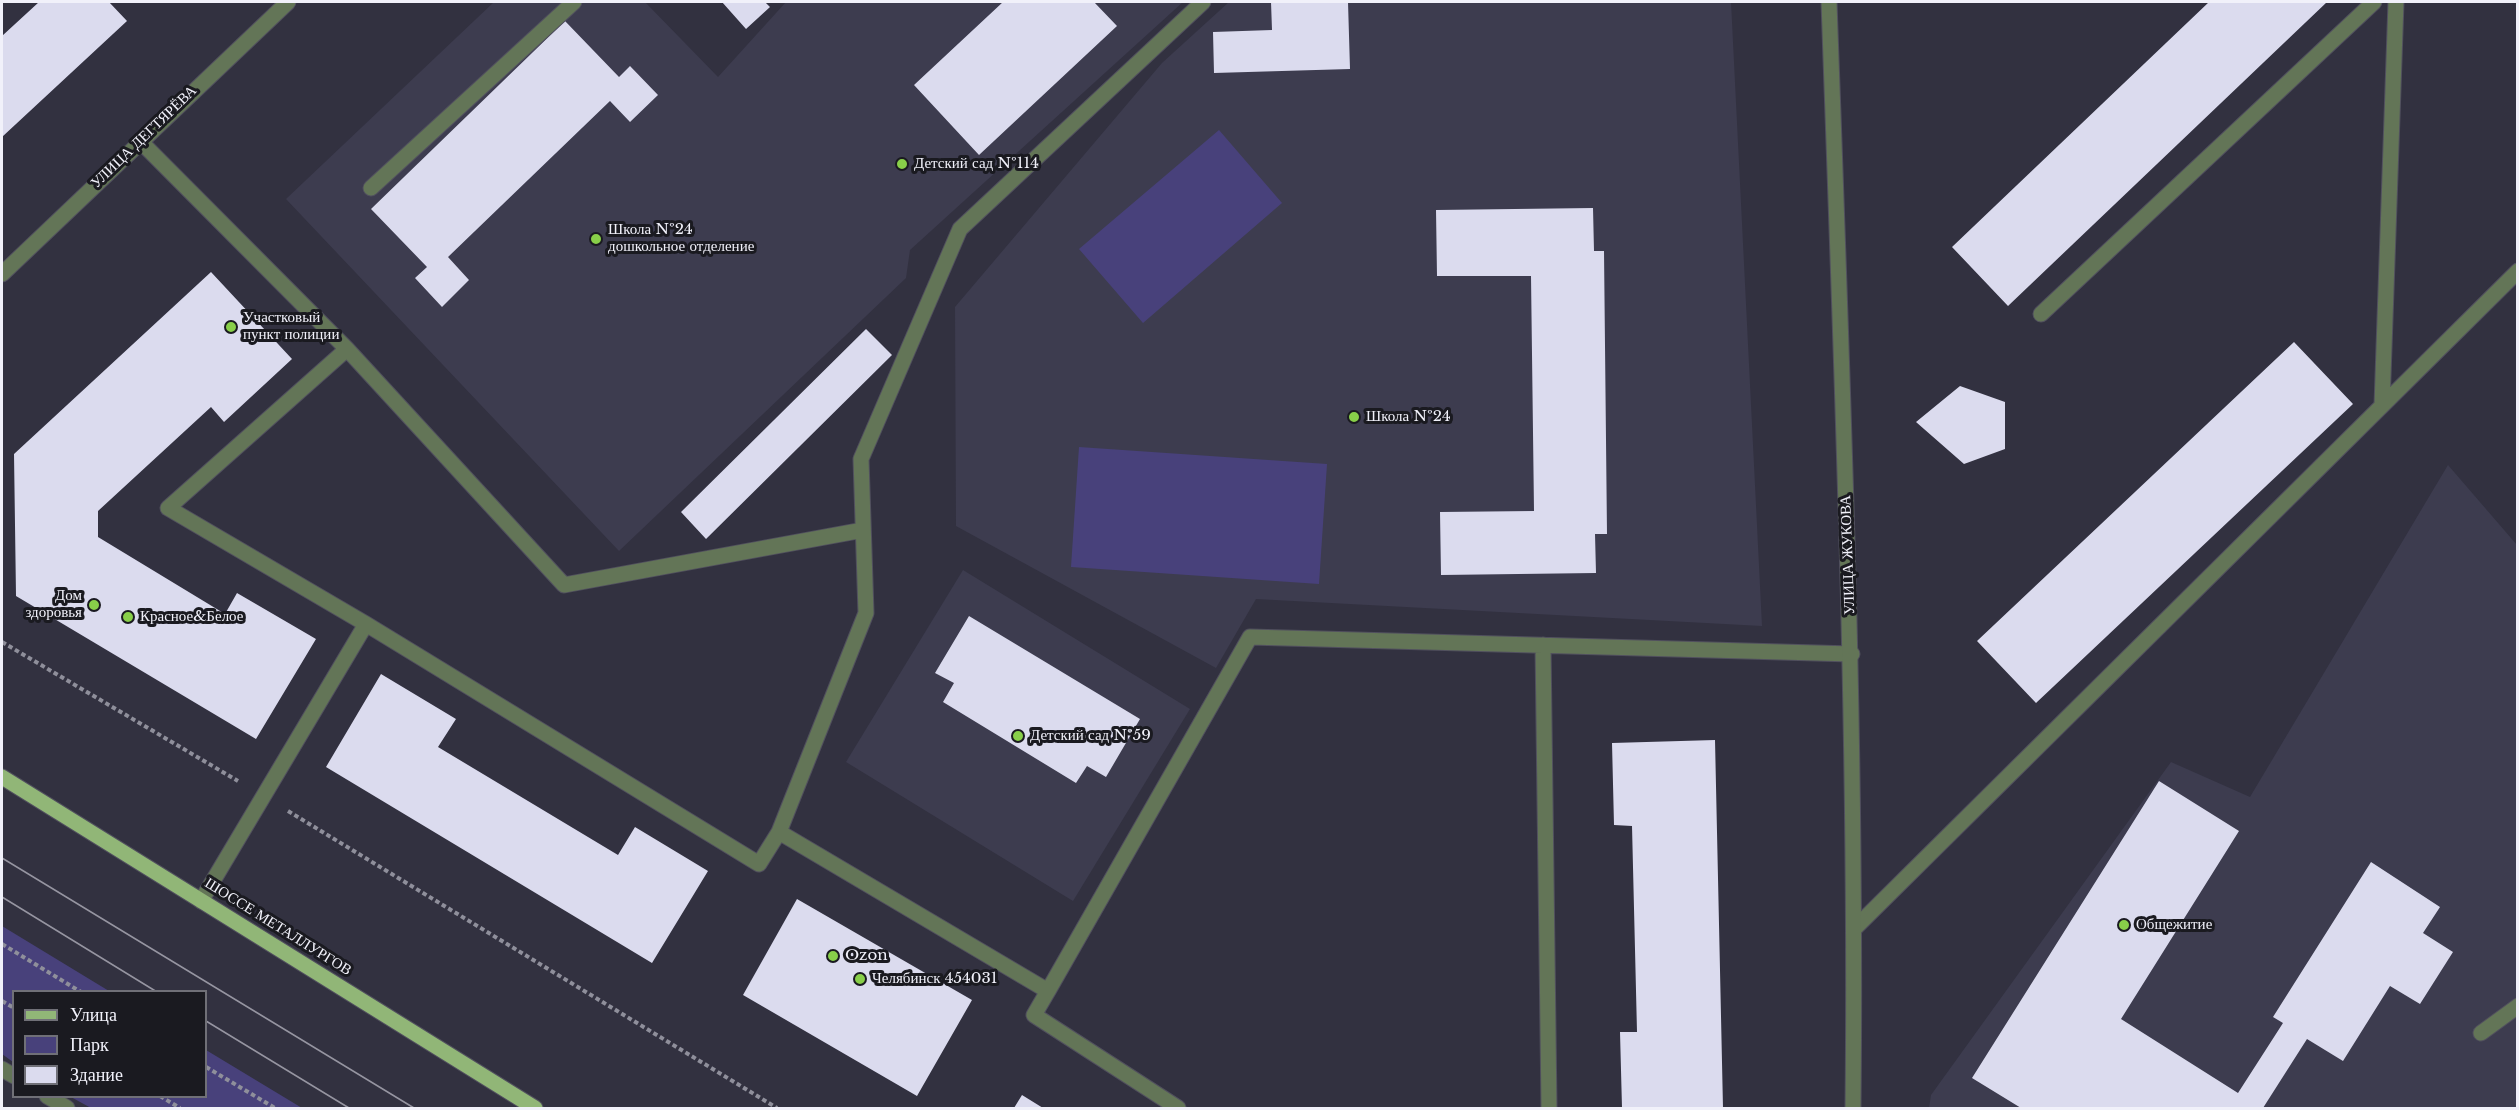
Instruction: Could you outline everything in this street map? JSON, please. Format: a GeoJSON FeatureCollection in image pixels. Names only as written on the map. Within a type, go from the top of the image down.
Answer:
{"type":"FeatureCollection","features":[{"type":"Feature","properties":{"kind":"main road","name":"ШОССЕ МЕТАЛЛУРГОВ"},"geometry":{"type":"LineString","coordinates":[[2,777],[535,1108]]}},
{"type":"Feature","properties":{"kind":"street","name":"УЛИЦА ДЕГТЯРЁВА"},"geometry":{"type":"LineString","coordinates":[[2,274],[288,2]]}},
{"type":"Feature","properties":{"kind":"street"},"geometry":{"type":"LineString","coordinates":[[371,188],[574,2]]}},
{"type":"Feature","properties":{"kind":"street"},"geometry":{"type":"LineString","coordinates":[[347,349],[168,508],[366,624],[759,864],[779,832],[866,613],[861,459],[960,229],[1203,2]]}},
{"type":"Feature","properties":{"kind":"street","name":"УЛИЦА ЖУКОВА"},"geometry":{"type":"LineString","coordinates":[[1829,2],[1852,654],[1855,928],[1853,1108]]}},
{"type":"Feature","properties":{"kind":"street"},"geometry":{"type":"LineString","coordinates":[[2041,314],[2374,2]]}},
{"type":"Feature","properties":{"kind":"street"},"geometry":{"type":"LineString","coordinates":[[2382,405],[2396,2]]}},
{"type":"Feature","properties":{"kind":"street"},"geometry":{"type":"LineString","coordinates":[[140,141],[347,349],[564,585],[863,530]]}},
{"type":"Feature","properties":{"kind":"street"},"geometry":{"type":"LineString","coordinates":[[1855,928],[2517,270]]}},
{"type":"Feature","properties":{"kind":"street"},"geometry":{"type":"LineString","coordinates":[[201,901],[366,624]]}},
{"type":"Feature","properties":{"kind":"street"},"geometry":{"type":"LineString","coordinates":[[1178,1108],[1034,1015],[1250,637],[1852,654]]}},
{"type":"Feature","properties":{"kind":"street"},"geometry":{"type":"LineString","coordinates":[[1543,645],[1549,1108]]}},
{"type":"Feature","properties":{"kind":"street"},"geometry":{"type":"LineString","coordinates":[[779,832],[1048,991]]}},
{"type":"Feature","properties":{"kind":"street"},"geometry":{"type":"LineString","coordinates":[[2481,1033],[2517,1006]]}},
{"type":"Feature","properties":{"kind":"street"},"geometry":{"type":"LineString","coordinates":[[50,1098],[67,1108]]}},
{"type":"Feature","properties":{"kind":"path"},"geometry":{"type":"LineString","coordinates":[[2,642],[264,796],[777,1108]]}},
{"type":"Feature","properties":{"kind":"path"},"geometry":{"type":"LineString","coordinates":[[2,944],[78,990]]}},
{"type":"Feature","properties":{"kind":"path"},"geometry":{"type":"LineString","coordinates":[[207,1067],[275,1108]]}},
{"type":"Feature","properties":{"kind":"path"},"geometry":{"type":"LineString","coordinates":[[163,1098],[180,1108]]}},
{"type":"Feature","properties":{"kind":"shaded area","name":"Школа №24 дошкольное отделение"},"geometry":{"type":"Polygon","coordinates":[[[494,2],[645,2],[718,77],[786,2],[1183,2],[910,250],[906,278],[619,551],[286,199],[494,2]]]}},
{"type":"Feature","properties":{"kind":"shaded area","name":"Школа №24"},"geometry":{"type":"Polygon","coordinates":[[[1229,2],[1731,2],[1762,626],[1256,599],[1216,668],[956,526],[955,307],[1162,63],[1229,2]]]}},
{"type":"Feature","properties":{"kind":"shaded area"},"geometry":{"type":"Polygon","coordinates":[[[2448,465],[2517,545],[2517,1108],[1929,1108],[1931,1095],[2171,762],[2250,797],[2448,465]]]}},
{"type":"Feature","properties":{"kind":"shaded area","name":"Детский сад №59"},"geometry":{"type":"Polygon","coordinates":[[[963,570],[1190,709],[1073,901],[846,762],[963,570]]]}},
{"type":"Feature","properties":{"kind":"green space"},"geometry":{"type":"Polygon","coordinates":[[[1219,130],[1282,203],[1143,323],[1079,249],[1219,130]]]}},
{"type":"Feature","properties":{"kind":"green space"},"geometry":{"type":"Polygon","coordinates":[[[1079,447],[1327,464],[1319,584],[1071,567],[1079,447]]]}},
{"type":"Feature","properties":{"kind":"green space"},"geometry":{"type":"Polygon","coordinates":[[[2,926],[107,990],[12,990],[12,1061],[2,1054],[2,926]]]}},
{"type":"Feature","properties":{"kind":"green space"},"geometry":{"type":"Polygon","coordinates":[[[207,1051],[302,1108],[91,1108],[73,1098],[207,1098],[207,1051]]]}},
{"type":"Feature","properties":{"kind":"building"},"geometry":{"type":"Polygon","coordinates":[[[39,2],[109,2],[127,21],[2,137],[2,36],[39,2]]]}},
{"type":"Feature","properties":{"kind":"building"},"geometry":{"type":"Polygon","coordinates":[[[722,2],[765,2],[770,7],[746,29],[722,2]]]}},
{"type":"Feature","properties":{"kind":"building"},"geometry":{"type":"Polygon","coordinates":[[[1003,2],[1094,2],[1117,26],[979,155],[914,85],[1003,2]]]}},
{"type":"Feature","properties":{"kind":"building"},"geometry":{"type":"Polygon","coordinates":[[[1271,2],[1348,2],[1350,69],[1214,73],[1213,32],[1272,30],[1271,2]]]}},
{"type":"Feature","properties":{"kind":"building"},"geometry":{"type":"Polygon","coordinates":[[[2209,2],[2327,2],[2008,306],[1952,247],[2209,2]]]}},
{"type":"Feature","properties":{"kind":"building"},"geometry":{"type":"Polygon","coordinates":[[[565,21],[619,77],[630,66],[658,95],[630,122],[610,101],[448,257],[469,280],[442,307],[415,278],[427,267],[371,209],[565,21]]]}},
{"type":"Feature","properties":{"kind":"building"},"geometry":{"type":"Polygon","coordinates":[[[1593,208],[1594,251],[1604,251],[1607,534],[1595,534],[1596,573],[1441,575],[1440,512],[1534,511],[1531,276],[1437,276],[1436,210],[1593,208]]]}},
{"type":"Feature","properties":{"kind":"building"},"geometry":{"type":"Polygon","coordinates":[[[211,272],[292,359],[224,422],[211,407],[98,511],[98,537],[225,614],[237,593],[316,639],[256,739],[16,596],[14,454],[211,272]]]}},
{"type":"Feature","properties":{"kind":"building"},"geometry":{"type":"Polygon","coordinates":[[[866,329],[892,355],[706,539],[681,512],[866,329]]]}},
{"type":"Feature","properties":{"kind":"building"},"geometry":{"type":"Polygon","coordinates":[[[2294,342],[2353,404],[2036,703],[1977,641],[2294,342]]]}},
{"type":"Feature","properties":{"kind":"building"},"geometry":{"type":"Polygon","coordinates":[[[1960,386],[2005,402],[2005,449],[1964,464],[1916,422],[1960,386]]]}},
{"type":"Feature","properties":{"kind":"building"},"geometry":{"type":"Polygon","coordinates":[[[969,616],[1140,719],[1106,777],[1087,766],[1076,783],[943,702],[954,683],[935,673],[969,616]]]}},
{"type":"Feature","properties":{"kind":"building"},"geometry":{"type":"Polygon","coordinates":[[[381,674],[456,719],[438,747],[618,855],[635,827],[708,871],[652,963],[326,767],[381,674]]]}},
{"type":"Feature","properties":{"kind":"building"},"geometry":{"type":"Polygon","coordinates":[[[1715,740],[1723,1108],[1622,1108],[1620,1032],[1637,1032],[1632,826],[1614,825],[1612,743],[1715,740]]]}},
{"type":"Feature","properties":{"kind":"building"},"geometry":{"type":"Polygon","coordinates":[[[2159,781],[2239,831],[2121,1019],[2238,1093],[2283,1023],[2273,1017],[2371,862],[2440,907],[2423,933],[2453,952],[2420,1004],[2390,986],[2343,1061],[2307,1039],[2263,1108],[2021,1108],[1972,1078],[2159,781]]]}},
{"type":"Feature","properties":{"kind":"building"},"geometry":{"type":"Polygon","coordinates":[[[797,899],[972,1000],[917,1096],[743,995],[797,899]]]}},
{"type":"Feature","properties":{"kind":"building"},"geometry":{"type":"Polygon","coordinates":[[[1022,1095],[1043,1108],[1014,1108],[1022,1095]]]}},
{"type":"Feature","properties":{"kind":"tram line"},"geometry":{"type":"LineString","coordinates":[[2,858],[414,1108]]}},
{"type":"Feature","properties":{"kind":"tram line"},"geometry":{"type":"LineString","coordinates":[[2,897],[154,990]]}},
{"type":"Feature","properties":{"kind":"tram line"},"geometry":{"type":"LineString","coordinates":[[207,1022],[349,1108]]}},
{"type":"Feature","properties":{"kind":"place","name":"Детский сад №114"},"geometry":{"type":"Point","coordinates":[902,164]}},
{"type":"Feature","properties":{"kind":"place","name":"Школа №24 дошкольное отделение"},"geometry":{"type":"Point","coordinates":[596,239]}},
{"type":"Feature","properties":{"kind":"place","name":"Участковый пункт полиции"},"geometry":{"type":"Point","coordinates":[231,327]}},
{"type":"Feature","properties":{"kind":"place","name":"Школа №24"},"geometry":{"type":"Point","coordinates":[1354,417]}},
{"type":"Feature","properties":{"kind":"place","name":"Дом здоровья"},"geometry":{"type":"Point","coordinates":[94,605]}},
{"type":"Feature","properties":{"kind":"place","name":"Красное&Белое"},"geometry":{"type":"Point","coordinates":[128,617]}},
{"type":"Feature","properties":{"kind":"place","name":"Детский сад №59"},"geometry":{"type":"Point","coordinates":[1018,736]}},
{"type":"Feature","properties":{"kind":"place","name":"Общежитие"},"geometry":{"type":"Point","coordinates":[2124,925]}},
{"type":"Feature","properties":{"kind":"place","name":"Ozon"},"geometry":{"type":"Point","coordinates":[833,956]}},
{"type":"Feature","properties":{"kind":"place","name":"Челябинск 454031"},"geometry":{"type":"Point","coordinates":[860,979]}}]}
